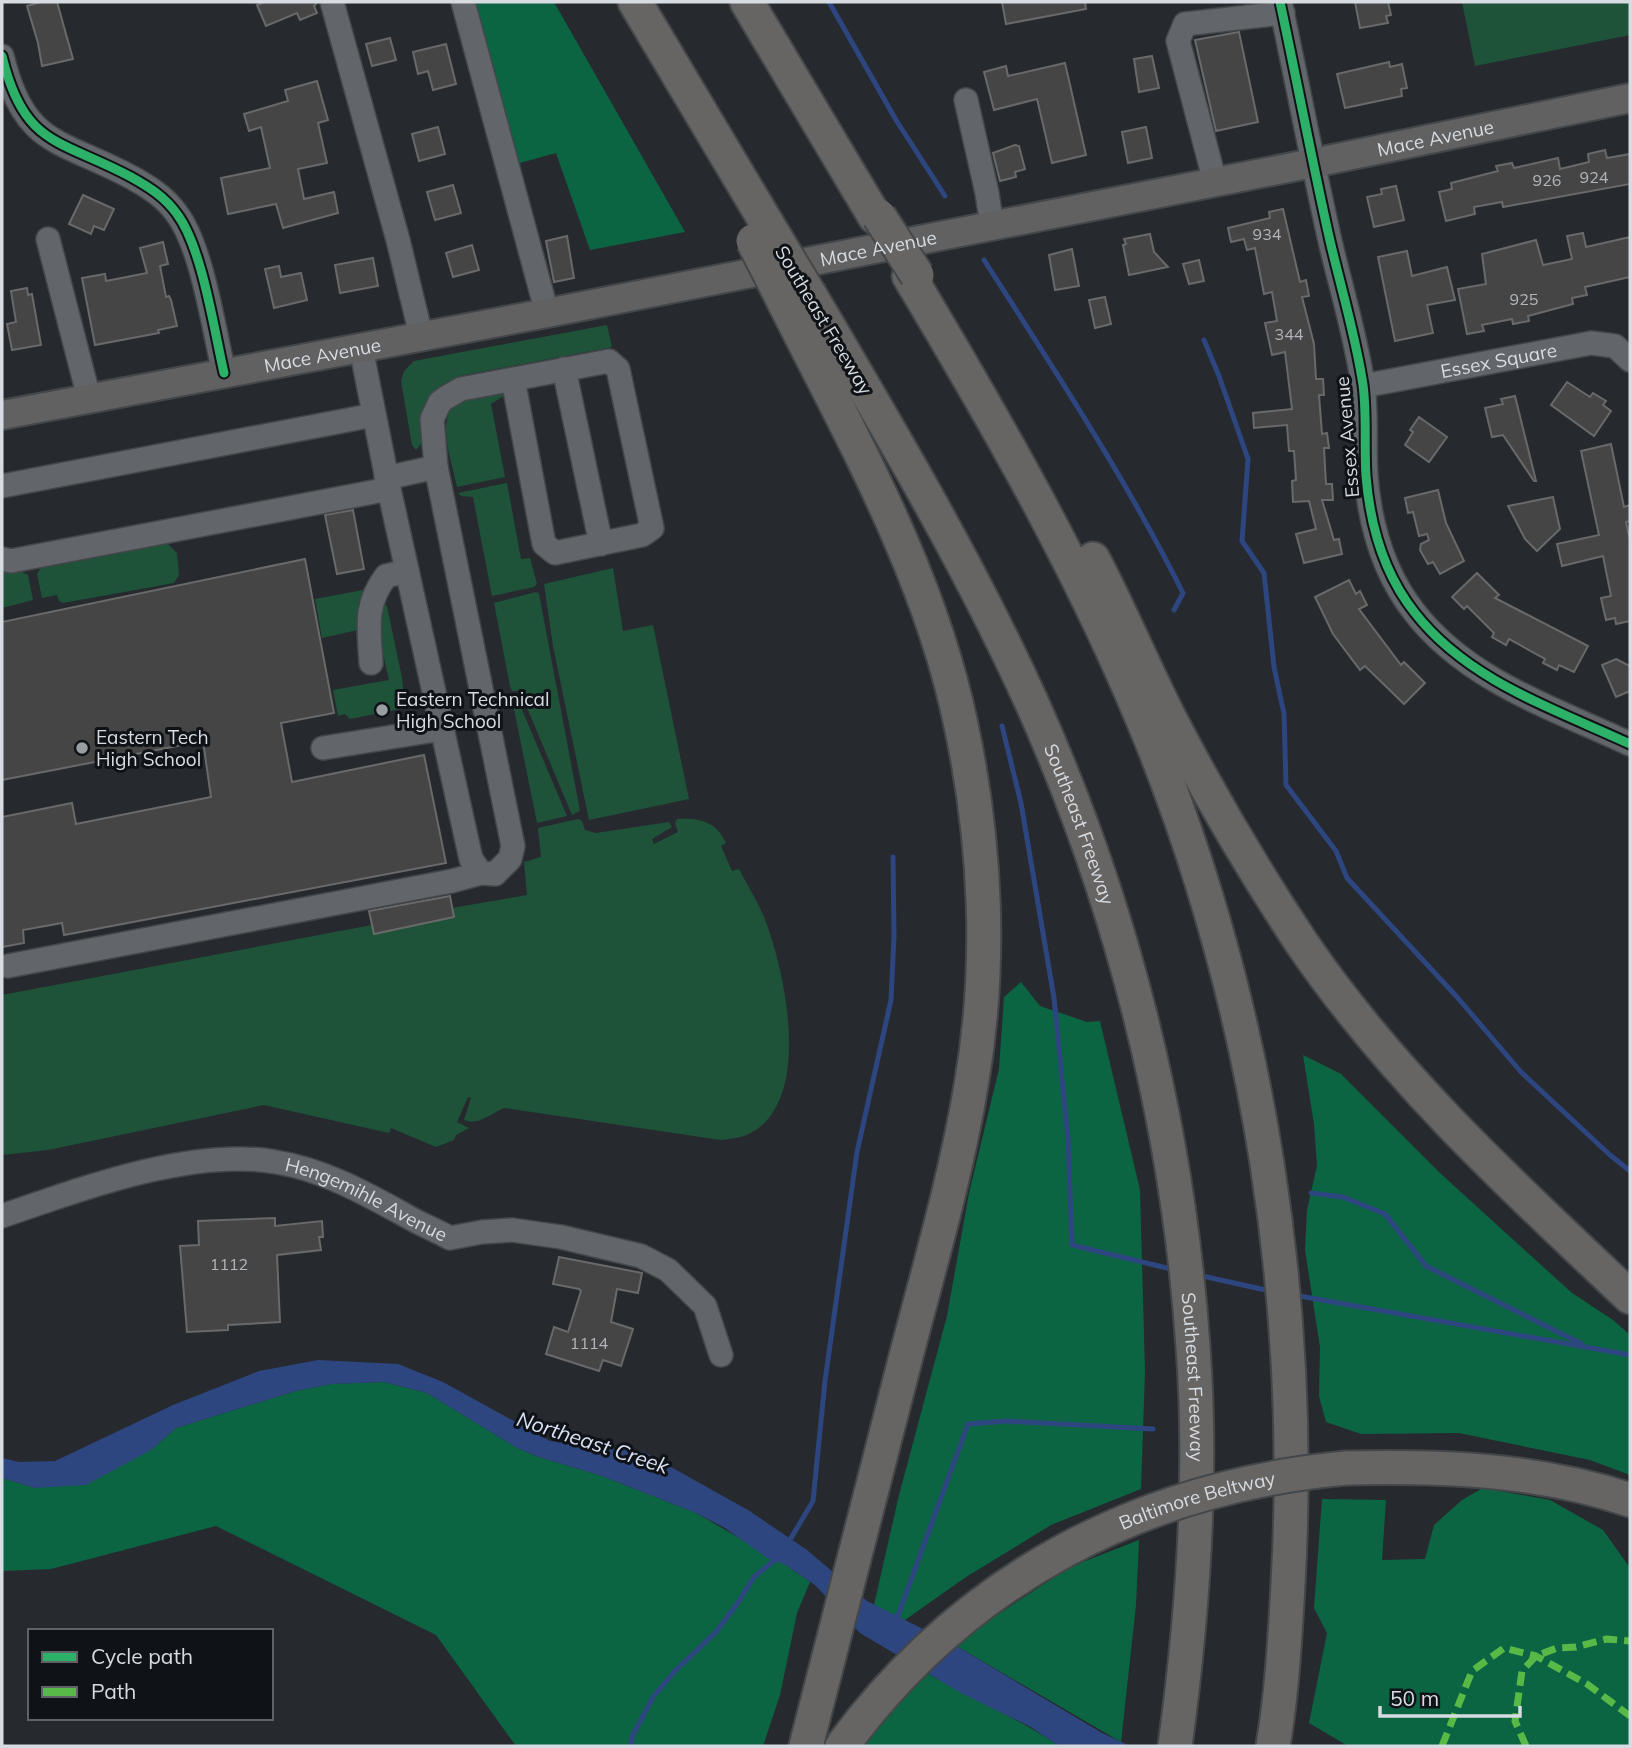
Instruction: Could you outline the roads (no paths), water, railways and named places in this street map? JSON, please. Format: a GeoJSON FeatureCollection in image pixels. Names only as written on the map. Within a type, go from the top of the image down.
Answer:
{"type":"FeatureCollection","features":[{"type":"Feature","properties":{"kind":"highway"},"geometry":{"type":"LineString","coordinates":[[747,2],[850,176],[913,275],[1031,484],[1076,575],[1155,752],[1188,843],[1220,952],[1256,1104],[1275,1219],[1290,1368],[1291,1535],[1274,1740]]}},
{"type":"Feature","properties":{"kind":"highway"},"geometry":{"type":"LineString","coordinates":[[639,8],[797,298],[910,563],[929,612],[961,722],[978,829],[984,903],[979,1025],[971,1085],[949,1189],[806,1746]]}},
{"type":"Feature","properties":{"kind":"highway"},"geometry":{"type":"LineString","coordinates":[[913,275],[1000,397],[1047,476],[1095,563],[1199,774],[1265,887],[1305,947],[1379,1044],[1440,1113],[1482,1157],[1630,1297]]}},
{"type":"Feature","properties":{"kind":"highway","name":"Southeast Freeway"},"geometry":{"type":"LineString","coordinates":[[797,298],[946,530],[992,619],[1069,792],[1129,970],[1150,1058],[1176,1196],[1194,1348],[1197,1460],[1195,1536],[1190,1633],[1175,1746]]}},
{"type":"Feature","properties":{"kind":"highway","name":"Baltimore Beltway"},"geometry":{"type":"LineString","coordinates":[[842,1746],[891,1686],[941,1635],[979,1605],[1070,1548],[1125,1521],[1234,1485],[1300,1472],[1346,1468],[1438,1468],[1522,1474],[1576,1484],[1630,1500]]}},
{"type":"Feature","properties":{"kind":"main road","name":"Mace Avenue"},"geometry":{"type":"LineString","coordinates":[[2,415],[547,313],[1630,98]]}},
{"type":"Feature","properties":{"kind":"street"},"geometry":{"type":"LineString","coordinates":[[332,2],[398,240],[421,335]]}},
{"type":"Feature","properties":{"kind":"street"},"geometry":{"type":"LineString","coordinates":[[463,2],[547,313]]}},
{"type":"Feature","properties":{"kind":"street"},"geometry":{"type":"LineString","coordinates":[[1215,182],[1178,41],[1185,24],[1281,7]]}},
{"type":"Feature","properties":{"kind":"street","name":"Essex Avenue"},"geometry":{"type":"LineString","coordinates":[[1281,7],[1363,386],[1366,476],[1374,526],[1386,564],[1415,613],[1445,645],[1474,668],[1520,693],[1630,744]]}},
{"type":"Feature","properties":{"kind":"street"},"geometry":{"type":"LineString","coordinates":[[2,56],[17,102],[37,129],[50,140],[152,189],[166,200],[177,214],[192,241],[223,373]]}},
{"type":"Feature","properties":{"kind":"street"},"geometry":{"type":"LineString","coordinates":[[966,100],[992,226]]}},
{"type":"Feature","properties":{"kind":"street"},"geometry":{"type":"LineString","coordinates":[[48,239],[89,398]]}},
{"type":"Feature","properties":{"kind":"street","name":"Essex Square"},"geometry":{"type":"LineString","coordinates":[[1363,386],[1591,344],[1615,346],[1630,360]]}},
{"type":"Feature","properties":{"kind":"street"},"geometry":{"type":"LineString","coordinates":[[361,348],[471,859],[481,873]]}},
{"type":"Feature","properties":{"kind":"street"},"geometry":{"type":"LineString","coordinates":[[8,966],[452,881],[481,873],[495,874],[503,868],[510,859],[513,846],[436,467],[432,419],[440,402],[461,389],[609,360],[618,369],[652,528],[642,535],[555,553],[544,544],[513,379]]}},
{"type":"Feature","properties":{"kind":"street"},"geometry":{"type":"LineString","coordinates":[[564,369],[601,544]]}},
{"type":"Feature","properties":{"kind":"street"},"geometry":{"type":"LineString","coordinates":[[2,486],[374,415]]}},
{"type":"Feature","properties":{"kind":"street"},"geometry":{"type":"LineString","coordinates":[[2,559],[11,561],[388,483],[436,467]]}},
{"type":"Feature","properties":{"kind":"street"},"geometry":{"type":"LineString","coordinates":[[371,663],[368,620],[371,600],[386,576],[407,571]]}},
{"type":"Feature","properties":{"kind":"street"},"geometry":{"type":"LineString","coordinates":[[323,748],[442,729]]}},
{"type":"Feature","properties":{"kind":"street","name":"Hengemihle Avenue"},"geometry":{"type":"LineString","coordinates":[[2,1216],[147,1170],[216,1161],[275,1161],[310,1170],[370,1195],[450,1238],[512,1230],[561,1237],[641,1256],[668,1270],[705,1306],[722,1355]]}},
{"type":"Feature","properties":{"kind":"water","name":"Northeast Creek"},"geometry":{"type":"Polygon","coordinates":[[[318,1360],[398,1364],[443,1382],[550,1441],[644,1452],[748,1510],[807,1550],[867,1601],[953,1644],[1102,1733],[1130,1746],[1059,1746],[1029,1726],[961,1693],[860,1633],[816,1586],[786,1565],[767,1558],[725,1528],[696,1513],[602,1476],[517,1448],[427,1393],[384,1382],[331,1384],[296,1391],[176,1428],[151,1450],[86,1485],[35,1488],[2,1478],[2,1458],[19,1462],[55,1461],[173,1405],[259,1371],[318,1360]]]}},
{"type":"Feature","properties":{"kind":"waterway"},"geometry":{"type":"LineString","coordinates":[[829,2],[896,120],[945,196]]}},
{"type":"Feature","properties":{"kind":"waterway"},"geometry":{"type":"LineString","coordinates":[[984,260],[1088,424],[1161,550],[1183,593],[1174,610]]}},
{"type":"Feature","properties":{"kind":"waterway"},"geometry":{"type":"LineString","coordinates":[[1204,340],[1248,459],[1242,541],[1264,573],[1274,667],[1284,714],[1286,785],[1336,851],[1347,878],[1457,997],[1521,1072],[1630,1171]]}},
{"type":"Feature","properties":{"kind":"waterway"},"geometry":{"type":"LineString","coordinates":[[1002,726],[1021,803],[1054,998],[1068,1139],[1072,1245],[1175,1270]]}},
{"type":"Feature","properties":{"kind":"waterway"},"geometry":{"type":"LineString","coordinates":[[787,1545],[813,1501],[825,1381],[857,1152],[891,1000],[894,936],[893,857]]}},
{"type":"Feature","properties":{"kind":"waterway"},"geometry":{"type":"LineString","coordinates":[[1311,1193],[1343,1197],[1385,1214],[1426,1266],[1582,1344]]}},
{"type":"Feature","properties":{"kind":"waterway"},"geometry":{"type":"LineString","coordinates":[[1198,1275],[1270,1291]]}},
{"type":"Feature","properties":{"kind":"waterway"},"geometry":{"type":"LineString","coordinates":[[1294,1295],[1630,1355]]}},
{"type":"Feature","properties":{"kind":"waterway"},"geometry":{"type":"LineString","coordinates":[[896,1621],[968,1424],[1006,1421],[1153,1429]]}},
{"type":"Feature","properties":{"kind":"waterway"},"geometry":{"type":"LineString","coordinates":[[631,1746],[632,1737],[653,1697],[675,1671],[715,1633],[754,1577],[777,1558]]}},
{"type":"Feature","properties":{"kind":"place","name":"Eastern Technical High School"},"geometry":{"type":"Point","coordinates":[382,710]}},
{"type":"Feature","properties":{"kind":"place","name":"Eastern Tech High School"},"geometry":{"type":"Point","coordinates":[82,748]}}]}
